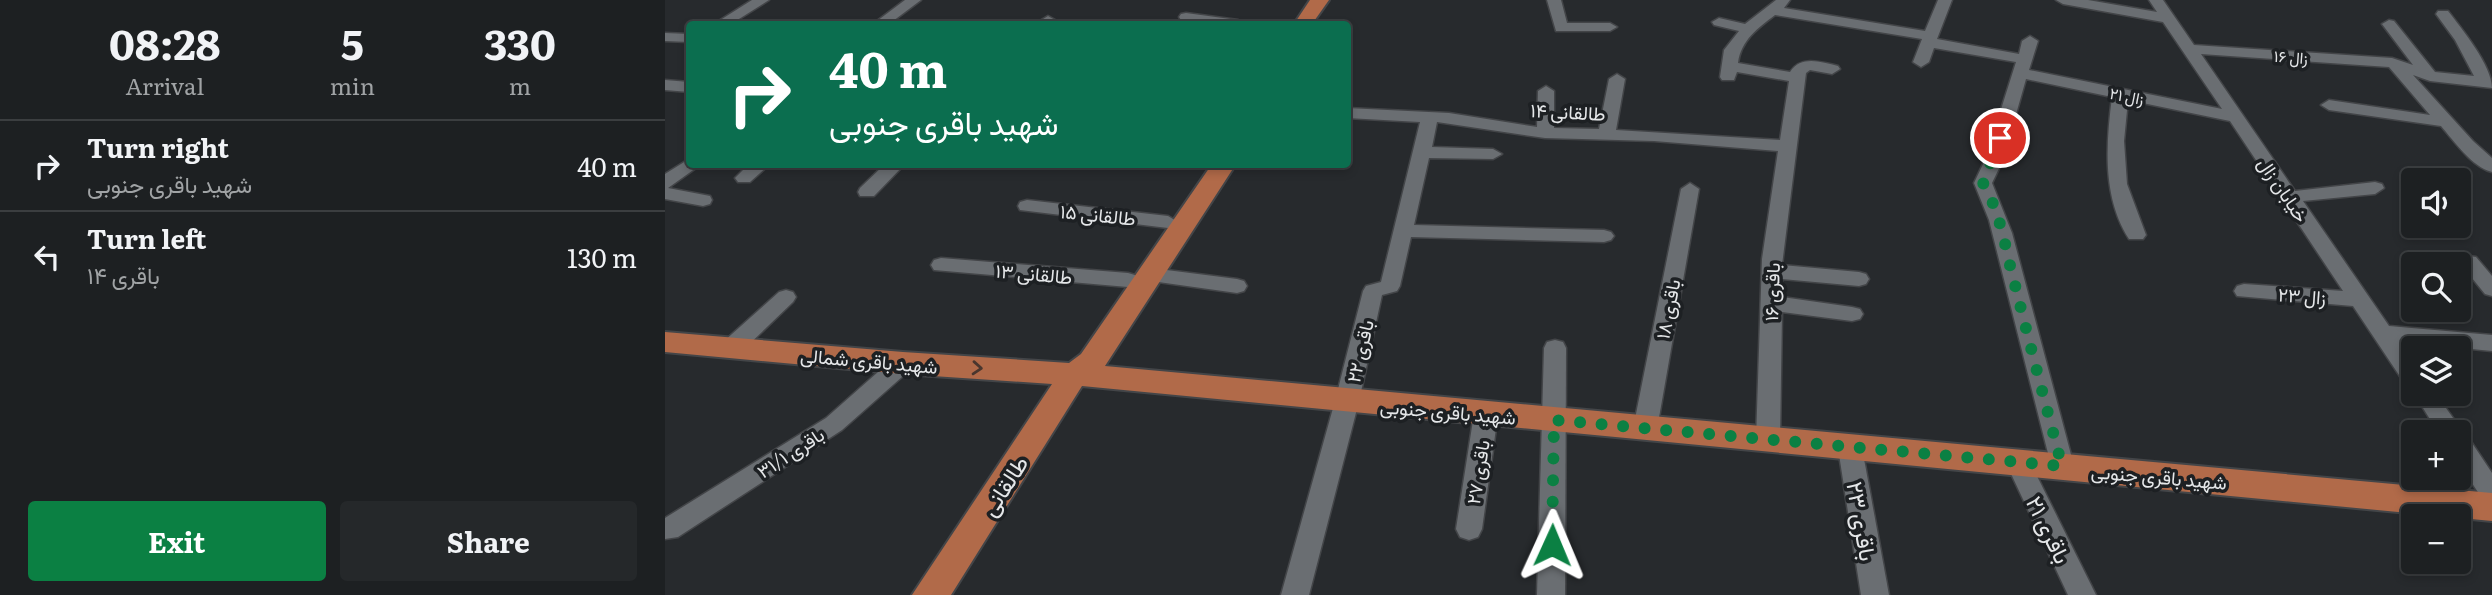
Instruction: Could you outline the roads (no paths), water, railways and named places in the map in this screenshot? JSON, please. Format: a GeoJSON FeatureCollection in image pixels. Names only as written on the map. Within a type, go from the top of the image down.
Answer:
{"type":"FeatureCollection","features":[{"type":"Feature","properties":{"kind":"main road"},"geometry":{"type":"LineString","coordinates":[[1305,21],[1320,0]]}},
{"type":"Feature","properties":{"kind":"main road"},"geometry":{"type":"LineString","coordinates":[[1317,21],[1331,0]]}},
{"type":"Feature","properties":{"kind":"main road","name":"طالقانی"},"geometry":{"type":"LineString","coordinates":[[932,595],[1074,374],[1092,362],[1140,278],[1168,222],[1205,168]]}},
{"type":"Feature","properties":{"kind":"main road","name":"طالقانی"},"geometry":{"type":"LineString","coordinates":[[1140,278],[1221,168]]}},
{"type":"Feature","properties":{"kind":"main road","name":"شهید باقری شمالی"},"geometry":{"type":"LineString","coordinates":[[665,342],[903,363],[1074,374]]}},
{"type":"Feature","properties":{"kind":"main road","name":"شهید باقری جنوبی"},"geometry":{"type":"LineString","coordinates":[[1074,374],[2492,507]]}},
{"type":"Feature","properties":{"kind":"street"},"geometry":{"type":"LineString","coordinates":[[726,21],[762,0]]}},
{"type":"Feature","properties":{"kind":"street"},"geometry":{"type":"LineString","coordinates":[[887,0],[913,1]]}},
{"type":"Feature","properties":{"kind":"street"},"geometry":{"type":"LineString","coordinates":[[1310,0],[1320,0]]}},
{"type":"Feature","properties":{"kind":"street"},"geometry":{"type":"LineString","coordinates":[[1554,0],[1561,28],[1610,27]]}},
{"type":"Feature","properties":{"kind":"street"},"geometry":{"type":"LineString","coordinates":[[1921,62],[1945,0]]}},
{"type":"Feature","properties":{"kind":"street"},"geometry":{"type":"LineString","coordinates":[[2063,0],[2168,18]]}},
{"type":"Feature","properties":{"kind":"street","name":"خیابان زال"},"geometry":{"type":"LineString","coordinates":[[2156,0],[2401,359]]}},
{"type":"Feature","properties":{"kind":"street"},"geometry":{"type":"LineString","coordinates":[[884,21],[913,1]]}},
{"type":"Feature","properties":{"kind":"street"},"geometry":{"type":"LineString","coordinates":[[1780,5],[1748,29],[1732,50],[1729,71],[1797,78],[1798,71],[1807,65],[1832,69]]}},
{"type":"Feature","properties":{"kind":"street","name":"زال ۲۱"},"geometry":{"type":"LineString","coordinates":[[1780,5],[2024,57],[2120,93],[2235,117]]}},
{"type":"Feature","properties":{"kind":"street"},"geometry":{"type":"LineString","coordinates":[[2444,14],[2488,82]]}},
{"type":"Feature","properties":{"kind":"street"},"geometry":{"type":"LineString","coordinates":[[1186,17],[1216,21]]}},
{"type":"Feature","properties":{"kind":"street"},"geometry":{"type":"LineString","coordinates":[[1719,22],[1748,29]]}},
{"type":"Feature","properties":{"kind":"street"},"geometry":{"type":"LineString","coordinates":[[2389,23],[2430,76]]}},
{"type":"Feature","properties":{"kind":"street"},"geometry":{"type":"LineString","coordinates":[[665,37],[686,38]]}},
{"type":"Feature","properties":{"kind":"street","name":"زال ۱۶"},"geometry":{"type":"LineString","coordinates":[[2189,48],[2392,63],[2430,76],[2488,82]]}},
{"type":"Feature","properties":{"kind":"street"},"geometry":{"type":"LineString","coordinates":[[2024,57],[1994,160],[1983,183],[1993,200],[2005,234],[2013,277],[2062,466]]}},
{"type":"Feature","properties":{"kind":"street"},"geometry":{"type":"LineString","coordinates":[[2392,63],[2492,167]]}},
{"type":"Feature","properties":{"kind":"street","name":"باقری ۱۶"},"geometry":{"type":"LineString","coordinates":[[1768,440],[1772,271],[1797,78]]}},
{"type":"Feature","properties":{"kind":"street"},"geometry":{"type":"LineString","coordinates":[[1607,135],[1616,79]]}},
{"type":"Feature","properties":{"kind":"street"},"geometry":{"type":"LineString","coordinates":[[665,85],[686,87]]}},
{"type":"Feature","properties":{"kind":"street"},"geometry":{"type":"LineString","coordinates":[[1545,133],[1546,92]]}},
{"type":"Feature","properties":{"kind":"street"},"geometry":{"type":"LineString","coordinates":[[2120,93],[2115,141],[2118,184],[2136,235]]}},
{"type":"Feature","properties":{"kind":"street"},"geometry":{"type":"LineString","coordinates":[[2329,105],[2447,122]]}},
{"type":"Feature","properties":{"kind":"street","name":"طالقانی ۱۴"},"geometry":{"type":"LineString","coordinates":[[1351,113],[1430,117],[1545,133],[1787,145]]}},
{"type":"Feature","properties":{"kind":"street","name":"باقری ۲۲"},"geometry":{"type":"LineString","coordinates":[[1295,595],[1347,401],[1373,291],[1390,286],[1430,117]]}},
{"type":"Feature","properties":{"kind":"street"},"geometry":{"type":"LineString","coordinates":[[1422,152],[1493,154]]}},
{"type":"Feature","properties":{"kind":"street"},"geometry":{"type":"LineString","coordinates":[[665,183],[686,167]]}},
{"type":"Feature","properties":{"kind":"street"},"geometry":{"type":"LineString","coordinates":[[744,178],[756,168]]}},
{"type":"Feature","properties":{"kind":"street"},"geometry":{"type":"LineString","coordinates":[[867,192],[892,168]]}},
{"type":"Feature","properties":{"kind":"street"},"geometry":{"type":"LineString","coordinates":[[2290,197],[2375,188]]}},
{"type":"Feature","properties":{"kind":"street","name":"باقری ۱۸"},"geometry":{"type":"LineString","coordinates":[[1645,429],[1690,189]]}},
{"type":"Feature","properties":{"kind":"street"},"geometry":{"type":"LineString","coordinates":[[665,193],[703,200]]}},
{"type":"Feature","properties":{"kind":"street","name":"طالقانی ۱۵"},"geometry":{"type":"LineString","coordinates":[[1027,206],[1168,222]]}},
{"type":"Feature","properties":{"kind":"street"},"geometry":{"type":"LineString","coordinates":[[1405,231],[1604,236]]}},
{"type":"Feature","properties":{"kind":"street"},"geometry":{"type":"LineString","coordinates":[[2471,264],[2492,289]]}},
{"type":"Feature","properties":{"kind":"street","name":"طالقانی ۱۳"},"geometry":{"type":"LineString","coordinates":[[940,265],[1237,286]]}},
{"type":"Feature","properties":{"kind":"street"},"geometry":{"type":"LineString","coordinates":[[1772,271],[1859,279]]}},
{"type":"Feature","properties":{"kind":"street","name":"زال ۲۳"},"geometry":{"type":"LineString","coordinates":[[2244,291],[2360,299]]}},
{"type":"Feature","properties":{"kind":"street"},"geometry":{"type":"LineString","coordinates":[[731,348],[786,297]]}},
{"type":"Feature","properties":{"kind":"street"},"geometry":{"type":"LineString","coordinates":[[1771,303],[1852,314]]}},
{"type":"Feature","properties":{"kind":"street"},"geometry":{"type":"LineString","coordinates":[[2383,333],[2492,343]]}},
{"type":"Feature","properties":{"kind":"street"},"geometry":{"type":"LineString","coordinates":[[1551,595],[1555,348]]}},
{"type":"Feature","properties":{"kind":"street","name":"باقری ۳۱/۱"},"geometry":{"type":"LineString","coordinates":[[669,529],[834,424],[903,363]]}},
{"type":"Feature","properties":{"kind":"street","name":"باقری ۲۷"},"geometry":{"type":"LineString","coordinates":[[1469,529],[1486,414]]}},
{"type":"Feature","properties":{"kind":"street","name":"باقری ۲۳"},"geometry":{"type":"LineString","coordinates":[[1850,448],[1875,595]]}},
{"type":"Feature","properties":{"kind":"street"},"geometry":{"type":"LineString","coordinates":[[2471,462],[2492,493]]}},
{"type":"Feature","properties":{"kind":"street","name":"باقری ۲۱"},"geometry":{"type":"LineString","coordinates":[[2018,463],[2082,595]]}}]}
